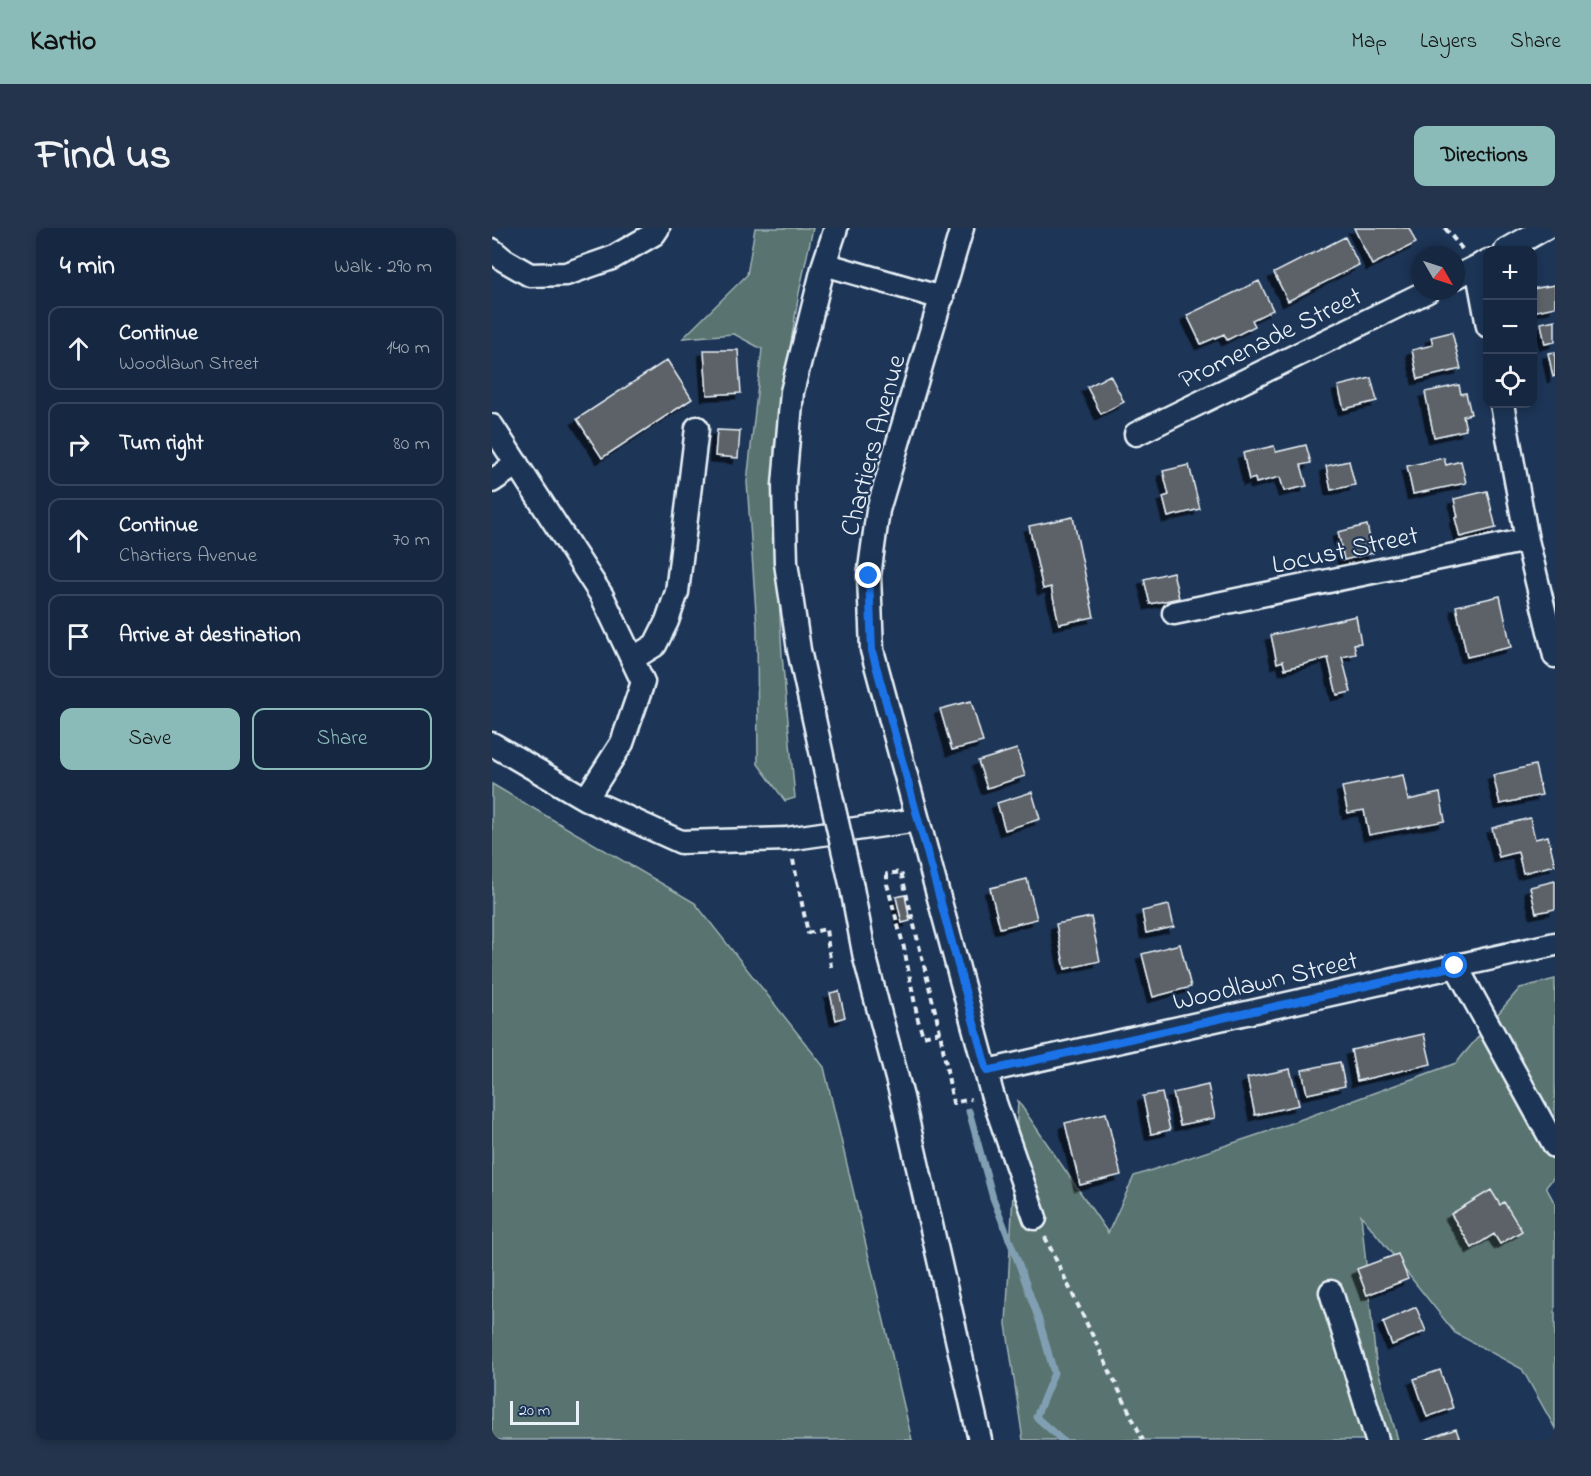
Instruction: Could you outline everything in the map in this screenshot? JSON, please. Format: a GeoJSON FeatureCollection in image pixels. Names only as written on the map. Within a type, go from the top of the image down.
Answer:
{"type":"FeatureCollection","features":[{"type":"Feature","properties":{"kind":"street"},"geometry":{"type":"LineString","coordinates":[[492,250],[530,275],[566,274],[612,258],[654,234],[658,228]]}},
{"type":"Feature","properties":{"kind":"street"},"geometry":{"type":"LineString","coordinates":[[836,228],[824,264],[792,392],[784,485],[786,563],[799,650],[852,888],[865,958],[902,1097],[980,1440]]}},
{"type":"Feature","properties":{"kind":"street","name":"Chartiers Avenue"},"geometry":{"type":"LineString","coordinates":[[962,228],[878,510],[869,576],[872,651],[992,1094],[1035,1218]]}},
{"type":"Feature","properties":{"kind":"street"},"geometry":{"type":"LineString","coordinates":[[1513,246],[1545,228]]}},
{"type":"Feature","properties":{"kind":"street"},"geometry":{"type":"LineString","coordinates":[[824,264],[942,298]]}},
{"type":"Feature","properties":{"kind":"street"},"geometry":{"type":"LineString","coordinates":[[1465,272],[1482,264],[1485,300]]}},
{"type":"Feature","properties":{"kind":"street","name":"Promenade Street"},"geometry":{"type":"LineString","coordinates":[[1137,434],[1411,299]]}},
{"type":"Feature","properties":{"kind":"street"},"geometry":{"type":"LineString","coordinates":[[1503,408],[1527,540],[1555,656]]}},
{"type":"Feature","properties":{"kind":"street"},"geometry":{"type":"LineString","coordinates":[[492,426],[602,596],[643,682],[622,742],[586,799]]}},
{"type":"Feature","properties":{"kind":"street"},"geometry":{"type":"LineString","coordinates":[[632,659],[655,645],[667,621],[677,592],[697,428]]}},
{"type":"Feature","properties":{"kind":"street"},"geometry":{"type":"LineString","coordinates":[[492,481],[516,464]]}},
{"type":"Feature","properties":{"kind":"street","name":"Locust Street"},"geometry":{"type":"LineString","coordinates":[[1174,613],[1527,540]]}},
{"type":"Feature","properties":{"kind":"street"},"geometry":{"type":"LineString","coordinates":[[492,744],[586,799],[681,842],[787,839],[918,819]]}},
{"type":"Feature","properties":{"kind":"street","name":"Woodlawn Street"},"geometry":{"type":"LineString","coordinates":[[987,1071],[1555,944]]}},
{"type":"Feature","properties":{"kind":"street"},"geometry":{"type":"LineString","coordinates":[[1455,966],[1555,1146]]}},
{"type":"Feature","properties":{"kind":"street"},"geometry":{"type":"LineString","coordinates":[[1331,1292],[1377,1440]]}},
{"type":"Feature","properties":{"kind":"path"},"geometry":{"type":"LineString","coordinates":[[793,861],[808,933],[826,930],[831,967]]}},
{"type":"Feature","properties":{"kind":"path"},"geometry":{"type":"LineString","coordinates":[[940,1032],[923,1036],[887,884],[887,874],[902,872],[940,1032],[953,1103],[992,1094]]}},
{"type":"Feature","properties":{"kind":"path"},"geometry":{"type":"LineString","coordinates":[[1035,1218],[1143,1440]]}},
{"type":"Feature","properties":{"kind":"green space"},"geometry":{"type":"Polygon","coordinates":[[[755,228],[813,228],[799,293],[774,446],[782,655],[795,798],[785,801],[758,764],[757,627],[747,482],[762,349],[734,334],[683,338],[747,275],[755,228]]]}},
{"type":"Feature","properties":{"kind":"green space"},"geometry":{"type":"Polygon","coordinates":[[[492,784],[695,903],[824,1067],[912,1440],[492,1440],[492,784]]]}},
{"type":"Feature","properties":{"kind":"green space"},"geometry":{"type":"Polygon","coordinates":[[[1555,979],[1555,1176],[1546,1187],[1555,1204],[1555,1428],[1522,1369],[1455,1333],[1361,1215],[1376,1363],[1398,1440],[1023,1440],[1006,1324],[1018,1101],[1108,1233],[1134,1176],[1266,1132],[1456,1063],[1520,988],[1555,979]]]}},
{"type":"Feature","properties":{"kind":"building"},"geometry":{"type":"Polygon","coordinates":[[[1354,228],[1409,228],[1416,243],[1372,265],[1354,228]]]}},
{"type":"Feature","properties":{"kind":"building"},"geometry":{"type":"Polygon","coordinates":[[[1345,237],[1359,265],[1288,301],[1274,273],[1345,237]]]}},
{"type":"Feature","properties":{"kind":"building"},"geometry":{"type":"Polygon","coordinates":[[[1259,281],[1273,310],[1252,320],[1255,326],[1227,340],[1224,334],[1201,344],[1187,315],[1259,281]]]}},
{"type":"Feature","properties":{"kind":"building"},"geometry":{"type":"Polygon","coordinates":[[[1555,285],[1555,307],[1537,311],[1537,288],[1555,285]]]}},
{"type":"Feature","properties":{"kind":"building"},"geometry":{"type":"Polygon","coordinates":[[[1555,320],[1555,342],[1545,344],[1541,323],[1555,320]]]}},
{"type":"Feature","properties":{"kind":"building"},"geometry":{"type":"Polygon","coordinates":[[[1452,332],[1461,369],[1418,379],[1412,350],[1433,345],[1431,337],[1452,332]]]}},
{"type":"Feature","properties":{"kind":"building"},"geometry":{"type":"Polygon","coordinates":[[[704,350],[738,350],[741,393],[707,395],[704,350]]]}},
{"type":"Feature","properties":{"kind":"building"},"geometry":{"type":"Polygon","coordinates":[[[1555,352],[1555,376],[1553,377],[1548,353],[1555,352]]]}},
{"type":"Feature","properties":{"kind":"building"},"geometry":{"type":"Polygon","coordinates":[[[667,360],[692,399],[602,458],[577,419],[667,360]]]}},
{"type":"Feature","properties":{"kind":"building"},"geometry":{"type":"Polygon","coordinates":[[[1110,375],[1124,402],[1101,414],[1087,387],[1110,375]]]}},
{"type":"Feature","properties":{"kind":"building"},"geometry":{"type":"Polygon","coordinates":[[[1371,378],[1377,401],[1344,409],[1338,386],[1371,378]]]}},
{"type":"Feature","properties":{"kind":"building"},"geometry":{"type":"Polygon","coordinates":[[[1459,385],[1461,394],[1466,393],[1471,414],[1463,416],[1466,430],[1434,437],[1425,392],[1459,385]]]}},
{"type":"Feature","properties":{"kind":"building"},"geometry":{"type":"Polygon","coordinates":[[[717,430],[740,431],[738,458],[715,456],[717,430]]]}},
{"type":"Feature","properties":{"kind":"building"},"geometry":{"type":"Polygon","coordinates":[[[1306,445],[1311,463],[1301,465],[1307,486],[1284,491],[1280,477],[1256,483],[1255,478],[1249,480],[1243,453],[1274,446],[1276,452],[1306,445]]]}},
{"type":"Feature","properties":{"kind":"building"},"geometry":{"type":"Polygon","coordinates":[[[1444,458],[1446,465],[1461,461],[1466,483],[1413,494],[1407,466],[1444,458]]]}},
{"type":"Feature","properties":{"kind":"building"},"geometry":{"type":"Polygon","coordinates":[[[1349,461],[1355,485],[1331,490],[1326,466],[1349,461]]]}},
{"type":"Feature","properties":{"kind":"building"},"geometry":{"type":"Polygon","coordinates":[[[1189,465],[1200,509],[1168,517],[1163,497],[1169,495],[1163,471],[1189,465]]]}},
{"type":"Feature","properties":{"kind":"building"},"geometry":{"type":"Polygon","coordinates":[[[1487,491],[1496,528],[1460,537],[1455,518],[1458,517],[1454,499],[1487,491]]]}},
{"type":"Feature","properties":{"kind":"building"},"geometry":{"type":"Polygon","coordinates":[[[1073,517],[1094,617],[1059,624],[1051,587],[1043,589],[1029,526],[1073,517]]]}},
{"type":"Feature","properties":{"kind":"building"},"geometry":{"type":"Polygon","coordinates":[[[1367,525],[1373,553],[1344,560],[1338,532],[1367,525]]]}},
{"type":"Feature","properties":{"kind":"building"},"geometry":{"type":"Polygon","coordinates":[[[1173,572],[1179,598],[1150,604],[1144,579],[1173,572]]]}},
{"type":"Feature","properties":{"kind":"building"},"geometry":{"type":"Polygon","coordinates":[[[1500,596],[1511,647],[1467,657],[1456,606],[1500,596]]]}},
{"type":"Feature","properties":{"kind":"building"},"geometry":{"type":"Polygon","coordinates":[[[1356,616],[1361,643],[1354,644],[1356,654],[1342,657],[1351,692],[1337,695],[1328,658],[1285,669],[1283,661],[1277,663],[1271,635],[1356,616]]]}},
{"type":"Feature","properties":{"kind":"building"},"geometry":{"type":"Polygon","coordinates":[[[971,701],[983,742],[952,750],[940,709],[971,701]]]}},
{"type":"Feature","properties":{"kind":"building"},"geometry":{"type":"Polygon","coordinates":[[[1017,749],[1025,776],[987,788],[978,761],[1017,749]]]}},
{"type":"Feature","properties":{"kind":"building"},"geometry":{"type":"Polygon","coordinates":[[[1535,765],[1542,795],[1500,804],[1493,775],[1535,765]]]}},
{"type":"Feature","properties":{"kind":"building"},"geometry":{"type":"Polygon","coordinates":[[[1403,775],[1408,800],[1440,793],[1445,821],[1369,835],[1364,810],[1348,813],[1342,787],[1403,775]]]}},
{"type":"Feature","properties":{"kind":"building"},"geometry":{"type":"Polygon","coordinates":[[[1032,792],[1040,819],[1005,830],[997,803],[1032,792]]]}},
{"type":"Feature","properties":{"kind":"building"},"geometry":{"type":"Polygon","coordinates":[[[1530,818],[1535,839],[1548,836],[1555,865],[1523,873],[1518,852],[1499,857],[1492,828],[1530,818]]]}},
{"type":"Feature","properties":{"kind":"building"},"geometry":{"type":"Polygon","coordinates":[[[1027,879],[1037,919],[1000,928],[990,888],[1027,879]]]}},
{"type":"Feature","properties":{"kind":"building"},"geometry":{"type":"Polygon","coordinates":[[[1555,881],[1555,909],[1536,913],[1530,887],[1555,881]]]}},
{"type":"Feature","properties":{"kind":"building"},"geometry":{"type":"Polygon","coordinates":[[[905,895],[910,921],[902,923],[896,897],[905,895]]]}},
{"type":"Feature","properties":{"kind":"building"},"geometry":{"type":"Polygon","coordinates":[[[1169,905],[1174,927],[1146,933],[1142,911],[1169,905]]]}},
{"type":"Feature","properties":{"kind":"building"},"geometry":{"type":"Polygon","coordinates":[[[1091,917],[1100,961],[1065,969],[1056,924],[1091,917]]]}},
{"type":"Feature","properties":{"kind":"building"},"geometry":{"type":"Polygon","coordinates":[[[1180,944],[1191,987],[1153,997],[1142,954],[1180,944]]]}},
{"type":"Feature","properties":{"kind":"building"},"geometry":{"type":"Polygon","coordinates":[[[839,991],[845,1017],[836,1020],[830,993],[839,991]]]}},
{"type":"Feature","properties":{"kind":"building"},"geometry":{"type":"Polygon","coordinates":[[[1424,1034],[1431,1064],[1357,1081],[1351,1050],[1424,1034]]]}},
{"type":"Feature","properties":{"kind":"building"},"geometry":{"type":"Polygon","coordinates":[[[1340,1062],[1345,1086],[1307,1094],[1302,1070],[1340,1062]]]}},
{"type":"Feature","properties":{"kind":"building"},"geometry":{"type":"Polygon","coordinates":[[[1290,1069],[1299,1105],[1255,1115],[1247,1078],[1290,1069]]]}},
{"type":"Feature","properties":{"kind":"building"},"geometry":{"type":"Polygon","coordinates":[[[1208,1085],[1215,1118],[1180,1125],[1173,1093],[1208,1085]]]}},
{"type":"Feature","properties":{"kind":"building"},"geometry":{"type":"Polygon","coordinates":[[[1162,1093],[1170,1130],[1151,1134],[1143,1096],[1162,1093]]]}},
{"type":"Feature","properties":{"kind":"building"},"geometry":{"type":"Polygon","coordinates":[[[1106,1113],[1121,1175],[1080,1185],[1065,1123],[1106,1113]]]}},
{"type":"Feature","properties":{"kind":"building"},"geometry":{"type":"Polygon","coordinates":[[[1491,1190],[1500,1205],[1504,1202],[1522,1231],[1500,1244],[1494,1234],[1472,1248],[1451,1214],[1491,1190]]]}},
{"type":"Feature","properties":{"kind":"building"},"geometry":{"type":"Polygon","coordinates":[[[1398,1254],[1408,1279],[1367,1295],[1357,1269],[1398,1254]]]}},
{"type":"Feature","properties":{"kind":"building"},"geometry":{"type":"Polygon","coordinates":[[[1416,1307],[1426,1331],[1392,1345],[1383,1322],[1416,1307]]]}},
{"type":"Feature","properties":{"kind":"building"},"geometry":{"type":"Polygon","coordinates":[[[1440,1370],[1453,1408],[1427,1417],[1414,1379],[1440,1370]]]}},
{"type":"Feature","properties":{"kind":"building"},"geometry":{"type":"Polygon","coordinates":[[[1456,1429],[1460,1440],[1424,1440],[1456,1429]]]}},
{"type":"Feature","properties":{"kind":"waterway"},"geometry":{"type":"LineString","coordinates":[[969,1111],[993,1198],[1040,1323],[1054,1373],[1036,1417],[1062,1440]]}},
{"type":"Feature","properties":{"kind":"route"},"geometry":{"type":"LineString","coordinates":[[869,576],[872,651],[987,1071],[1455,966]]}}]}
